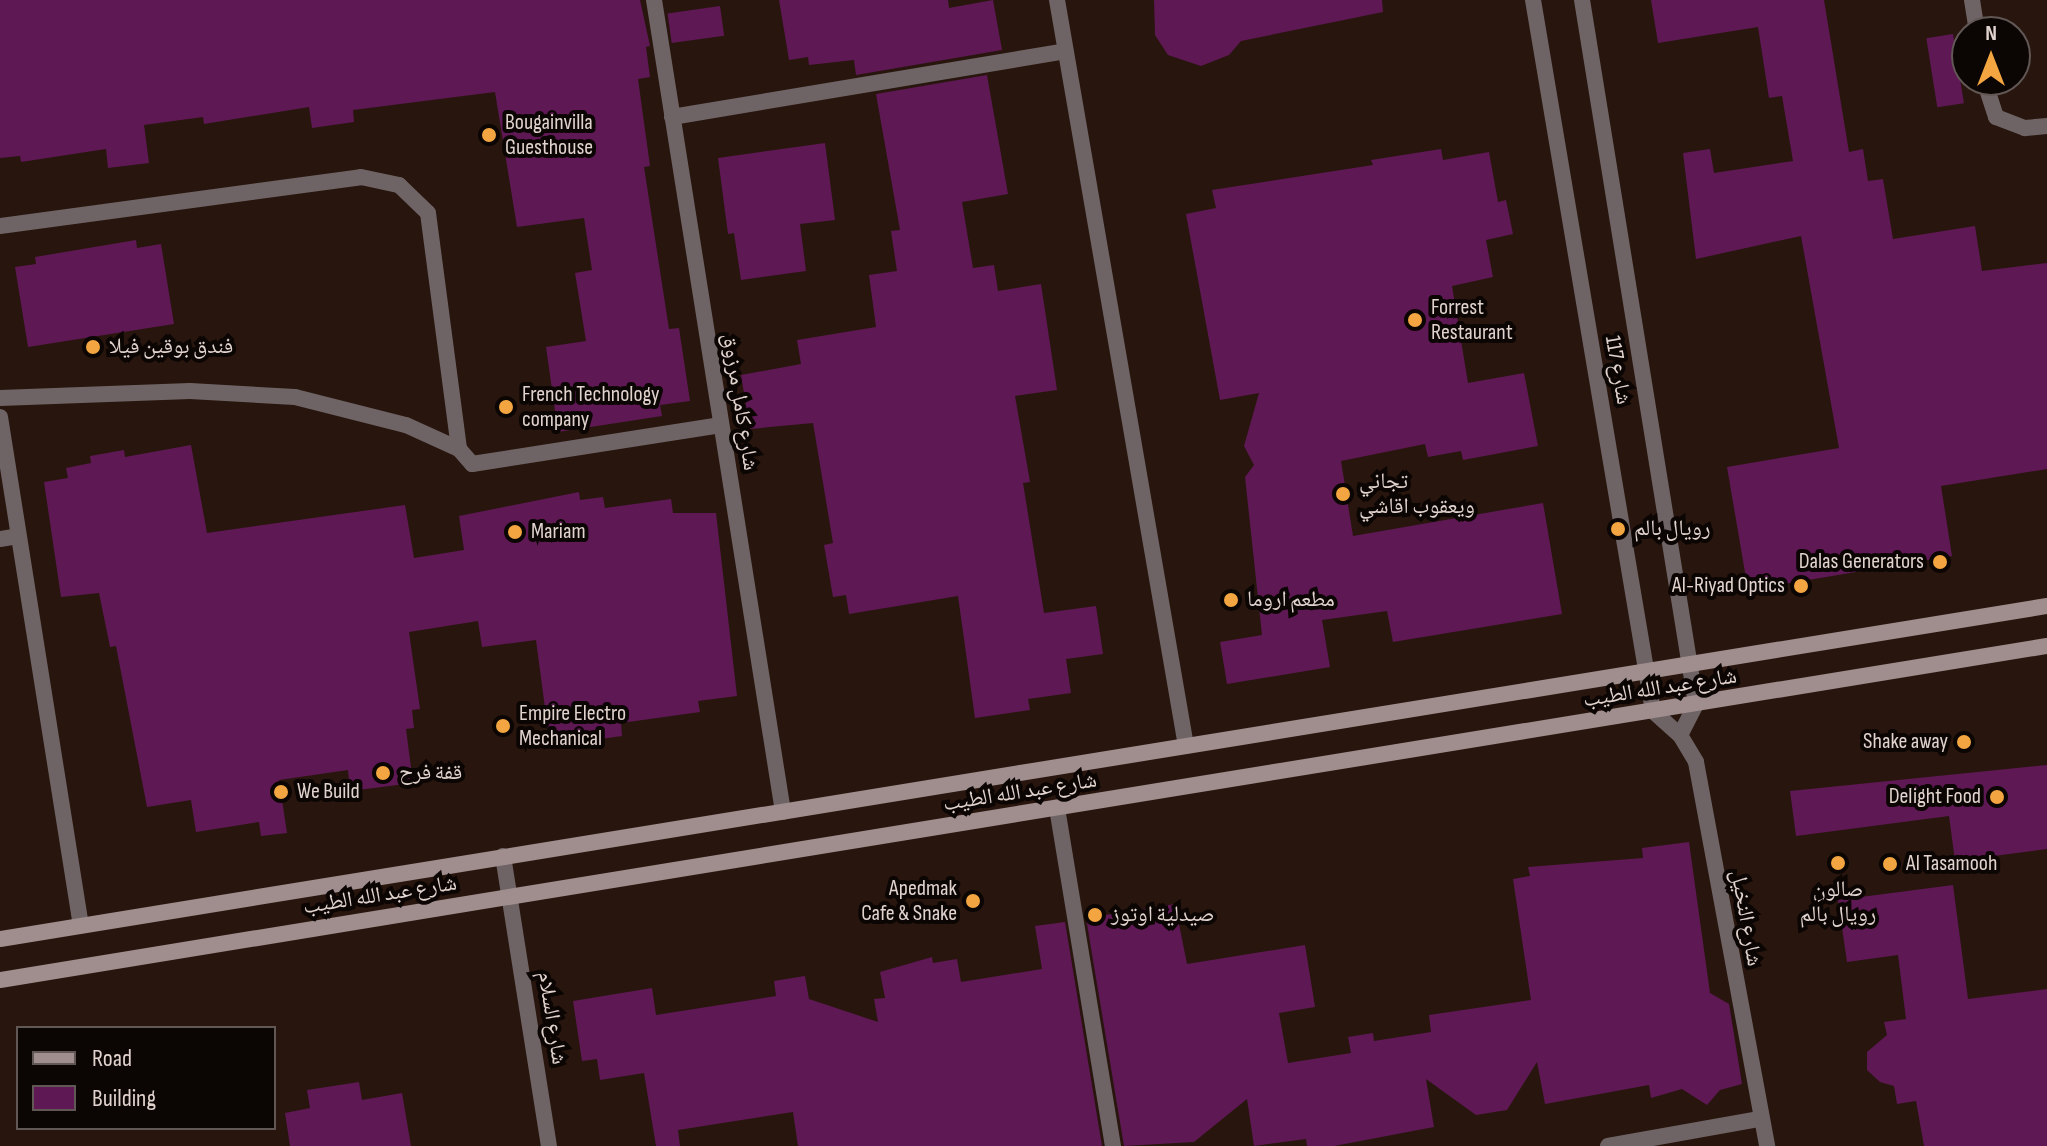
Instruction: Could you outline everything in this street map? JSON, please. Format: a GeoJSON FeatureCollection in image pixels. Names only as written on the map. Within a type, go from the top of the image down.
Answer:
{"type":"FeatureCollection","features":[{"type":"Feature","properties":{"kind":"main road","name":"شارع عبد الله الطيب"},"geometry":{"type":"LineString","coordinates":[[0,939],[2047,606]]}},
{"type":"Feature","properties":{"kind":"main road","name":"شارع عبد الله الطيب"},"geometry":{"type":"LineString","coordinates":[[0,980],[2047,646]]}},
{"type":"Feature","properties":{"kind":"street","name":"شارع كامل مرزوق"},"geometry":{"type":"LineString","coordinates":[[654,0],[783,812]]}},
{"type":"Feature","properties":{"kind":"street"},"geometry":{"type":"LineString","coordinates":[[1057,0],[1186,746]]}},
{"type":"Feature","properties":{"kind":"street","name":"شارع 117"},"geometry":{"type":"LineString","coordinates":[[1533,0],[1653,711]]}},
{"type":"Feature","properties":{"kind":"street","name":"شارع 117"},"geometry":{"type":"LineString","coordinates":[[1582,0],[1696,704]]}},
{"type":"Feature","properties":{"kind":"street"},"geometry":{"type":"LineString","coordinates":[[672,117],[1065,51]]}},
{"type":"Feature","properties":{"kind":"street"},"geometry":{"type":"LineString","coordinates":[[1989,96],[1996,117],[2025,128],[2047,126]]}},
{"type":"Feature","properties":{"kind":"street"},"geometry":{"type":"LineString","coordinates":[[0,226],[361,177],[399,185],[428,213],[459,449]]}},
{"type":"Feature","properties":{"kind":"street"},"geometry":{"type":"LineString","coordinates":[[0,398],[190,391],[295,397],[406,425],[459,449],[472,464],[721,425]]}},
{"type":"Feature","properties":{"kind":"street"},"geometry":{"type":"LineString","coordinates":[[0,417],[81,926]]}},
{"type":"Feature","properties":{"kind":"street"},"geometry":{"type":"LineString","coordinates":[[0,539],[18,536]]}},
{"type":"Feature","properties":{"kind":"street"},"geometry":{"type":"LineString","coordinates":[[1653,711],[1680,735],[1696,704]]}},
{"type":"Feature","properties":{"kind":"street","name":"شارع النخيل"},"geometry":{"type":"LineString","coordinates":[[1680,735],[1696,762],[1703,795],[1767,1146]]}},
{"type":"Feature","properties":{"kind":"street"},"geometry":{"type":"LineString","coordinates":[[1057,808],[1113,1146]]}},
{"type":"Feature","properties":{"kind":"street","name":"شارع السلام"},"geometry":{"type":"LineString","coordinates":[[503,856],[549,1146]]}},
{"type":"Feature","properties":{"kind":"street"},"geometry":{"type":"LineString","coordinates":[[1608,1146],[1760,1119]]}},
{"type":"Feature","properties":{"kind":"building"},"geometry":{"type":"Polygon","coordinates":[[[0,0],[640,0],[650,46],[646,47],[650,77],[638,79],[650,166],[644,167],[669,329],[679,328],[690,401],[660,405],[662,416],[558,432],[546,347],[586,341],[575,273],[592,270],[584,218],[517,227],[495,92],[353,110],[354,122],[312,128],[309,107],[204,124],[203,117],[144,125],[149,163],[108,168],[106,149],[21,162],[20,156],[0,158],[0,0]]]}},
{"type":"Feature","properties":{"kind":"building"},"geometry":{"type":"Polygon","coordinates":[[[779,0],[948,0],[949,8],[993,0],[1002,50],[856,75],[854,60],[809,65],[808,57],[789,60],[779,0]]]}},
{"type":"Feature","properties":{"kind":"building"},"geometry":{"type":"Polygon","coordinates":[[[1154,0],[1382,0],[1383,12],[1241,41],[1229,55],[1201,66],[1168,55],[1155,35],[1154,0]]]}},
{"type":"Feature","properties":{"kind":"building"},"geometry":{"type":"Polygon","coordinates":[[[1651,0],[1824,0],[1849,152],[1863,149],[1868,181],[1883,179],[1893,239],[1975,226],[1982,271],[2047,263],[2047,469],[1941,486],[1952,556],[1748,590],[1727,467],[1839,448],[1801,236],[1696,259],[1683,153],[1710,149],[1714,173],[1793,161],[1782,96],[1769,98],[1758,27],[1658,43],[1651,0]]]}},
{"type":"Feature","properties":{"kind":"building"},"geometry":{"type":"Polygon","coordinates":[[[720,6],[724,36],[672,43],[668,13],[720,6]]]}},
{"type":"Feature","properties":{"kind":"building"},"geometry":{"type":"Polygon","coordinates":[[[1951,34],[1951,96],[1963,96],[1964,103],[1937,107],[1926,38],[1951,34]]]}},
{"type":"Feature","properties":{"kind":"building"},"geometry":{"type":"Polygon","coordinates":[[[987,75],[1008,194],[962,202],[973,268],[994,265],[998,291],[1041,284],[1057,390],[1015,396],[1030,482],[1023,483],[1044,613],[1096,606],[1103,654],[1066,659],[1071,693],[1028,699],[1030,710],[975,718],[958,596],[849,614],[846,595],[833,597],[824,545],[833,543],[813,423],[750,429],[741,375],[801,364],[797,340],[876,327],[869,275],[897,271],[891,231],[900,230],[876,94],[987,75]]]}},
{"type":"Feature","properties":{"kind":"building"},"geometry":{"type":"Polygon","coordinates":[[[825,143],[835,220],[800,224],[806,271],[741,280],[734,233],[728,234],[718,158],[825,143]]]}},
{"type":"Feature","properties":{"kind":"building"},"geometry":{"type":"Polygon","coordinates":[[[1441,149],[1443,160],[1489,152],[1498,202],[1506,200],[1513,234],[1486,240],[1493,277],[1452,286],[1468,383],[1524,373],[1538,446],[1463,460],[1461,451],[1428,457],[1425,444],[1341,461],[1353,536],[1543,503],[1562,614],[1393,642],[1387,611],[1322,620],[1330,667],[1227,684],[1220,642],[1262,635],[1245,477],[1254,465],[1244,446],[1259,393],[1220,400],[1186,214],[1216,208],[1212,190],[1373,165],[1371,160],[1441,149]]]}},
{"type":"Feature","properties":{"kind":"building"},"geometry":{"type":"Polygon","coordinates":[[[136,240],[137,248],[161,244],[174,324],[28,347],[15,267],[36,264],[35,257],[136,240]]]}},
{"type":"Feature","properties":{"kind":"building"},"geometry":{"type":"Polygon","coordinates":[[[191,445],[207,533],[405,505],[414,558],[464,550],[459,516],[579,492],[580,500],[603,497],[605,508],[671,499],[673,513],[716,513],[737,696],[698,701],[700,712],[621,723],[622,736],[550,746],[536,640],[482,647],[478,621],[409,632],[420,709],[412,710],[414,728],[406,729],[413,783],[350,791],[348,770],[279,780],[287,833],[261,836],[259,822],[196,832],[191,800],[147,807],[116,646],[110,647],[99,593],[61,597],[44,482],[68,478],[66,468],[91,463],[90,456],[124,450],[125,457],[191,445]]]}},
{"type":"Feature","properties":{"kind":"building"},"geometry":{"type":"Polygon","coordinates":[[[2047,765],[2047,849],[1955,861],[1949,816],[1796,836],[1790,791],[2047,765]]]}},
{"type":"Feature","properties":{"kind":"building"},"geometry":{"type":"Polygon","coordinates":[[[1689,842],[1710,993],[1729,1004],[1742,1084],[1720,1090],[1707,1105],[1682,1089],[1651,1098],[1649,1085],[1545,1104],[1537,1062],[1507,1110],[1476,1115],[1426,1079],[1434,1127],[1334,1146],[1307,1146],[1306,1139],[1254,1146],[1247,1099],[1194,1142],[1124,1146],[1086,918],[1175,904],[1187,964],[1305,945],[1315,1007],[1279,1013],[1288,1063],[1351,1053],[1348,1037],[1373,1033],[1374,1041],[1431,1032],[1429,1015],[1531,1000],[1513,879],[1530,876],[1528,867],[1643,858],[1642,848],[1689,842]]]}},
{"type":"Feature","properties":{"kind":"building"},"geometry":{"type":"Polygon","coordinates":[[[1953,885],[1968,999],[2047,989],[2047,1146],[1924,1146],[1916,1101],[1897,1104],[1894,1086],[1880,1082],[1867,1070],[1867,1052],[1887,1035],[1884,1022],[1906,1019],[1898,955],[1847,962],[1838,900],[1953,885]]]}},
{"type":"Feature","properties":{"kind":"building"},"geometry":{"type":"Polygon","coordinates":[[[1065,922],[1102,1146],[798,1146],[793,1112],[678,1130],[680,1146],[656,1146],[644,1073],[600,1080],[597,1059],[582,1061],[573,1001],[652,988],[656,1015],[776,996],[774,981],[805,976],[809,999],[878,1022],[874,999],[885,998],[880,972],[932,957],[933,963],[957,959],[961,982],[1042,969],[1035,926],[1065,922]]]}},
{"type":"Feature","properties":{"kind":"building"},"geometry":{"type":"Polygon","coordinates":[[[359,1082],[362,1100],[402,1093],[411,1146],[290,1146],[285,1113],[310,1108],[307,1090],[359,1082]]]}},
{"type":"Feature","properties":{"kind":"place","name":"Bougainvilla Guesthouse"},"geometry":{"type":"Point","coordinates":[489,135]}},
{"type":"Feature","properties":{"kind":"place","name":"Forrest Restaurant"},"geometry":{"type":"Point","coordinates":[1415,320]}},
{"type":"Feature","properties":{"kind":"place","name":"فندق بوقين فيلا"},"geometry":{"type":"Point","coordinates":[93,347]}},
{"type":"Feature","properties":{"kind":"place","name":"French Technology company"},"geometry":{"type":"Point","coordinates":[506,407]}},
{"type":"Feature","properties":{"kind":"place","name":"تجاني ويعقوب اقاشي"},"geometry":{"type":"Point","coordinates":[1343,494]}},
{"type":"Feature","properties":{"kind":"place","name":"رويال بالم"},"geometry":{"type":"Point","coordinates":[1618,529]}},
{"type":"Feature","properties":{"kind":"place","name":"Mariam"},"geometry":{"type":"Point","coordinates":[515,532]}},
{"type":"Feature","properties":{"kind":"place","name":"Dalas Generators"},"geometry":{"type":"Point","coordinates":[1940,562]}},
{"type":"Feature","properties":{"kind":"place","name":"Al-Riyad Optics"},"geometry":{"type":"Point","coordinates":[1801,586]}},
{"type":"Feature","properties":{"kind":"place","name":"مطعم اروما"},"geometry":{"type":"Point","coordinates":[1231,600]}},
{"type":"Feature","properties":{"kind":"place","name":"Empire Electro Mechanical"},"geometry":{"type":"Point","coordinates":[503,726]}},
{"type":"Feature","properties":{"kind":"place","name":"Shake away"},"geometry":{"type":"Point","coordinates":[1964,742]}},
{"type":"Feature","properties":{"kind":"place","name":"قفة فرح"},"geometry":{"type":"Point","coordinates":[383,773]}},
{"type":"Feature","properties":{"kind":"place","name":"We Build"},"geometry":{"type":"Point","coordinates":[281,792]}},
{"type":"Feature","properties":{"kind":"place","name":"Delight Food"},"geometry":{"type":"Point","coordinates":[1997,797]}},
{"type":"Feature","properties":{"kind":"place","name":"صالون رويال بالم"},"geometry":{"type":"Point","coordinates":[1838,863]}},
{"type":"Feature","properties":{"kind":"place","name":"Al Tasamooh"},"geometry":{"type":"Point","coordinates":[1890,864]}},
{"type":"Feature","properties":{"kind":"place","name":"Apedmak Cafe & Snake"},"geometry":{"type":"Point","coordinates":[973,901]}},
{"type":"Feature","properties":{"kind":"place","name":"صيدلية اوتوز"},"geometry":{"type":"Point","coordinates":[1095,915]}}]}
